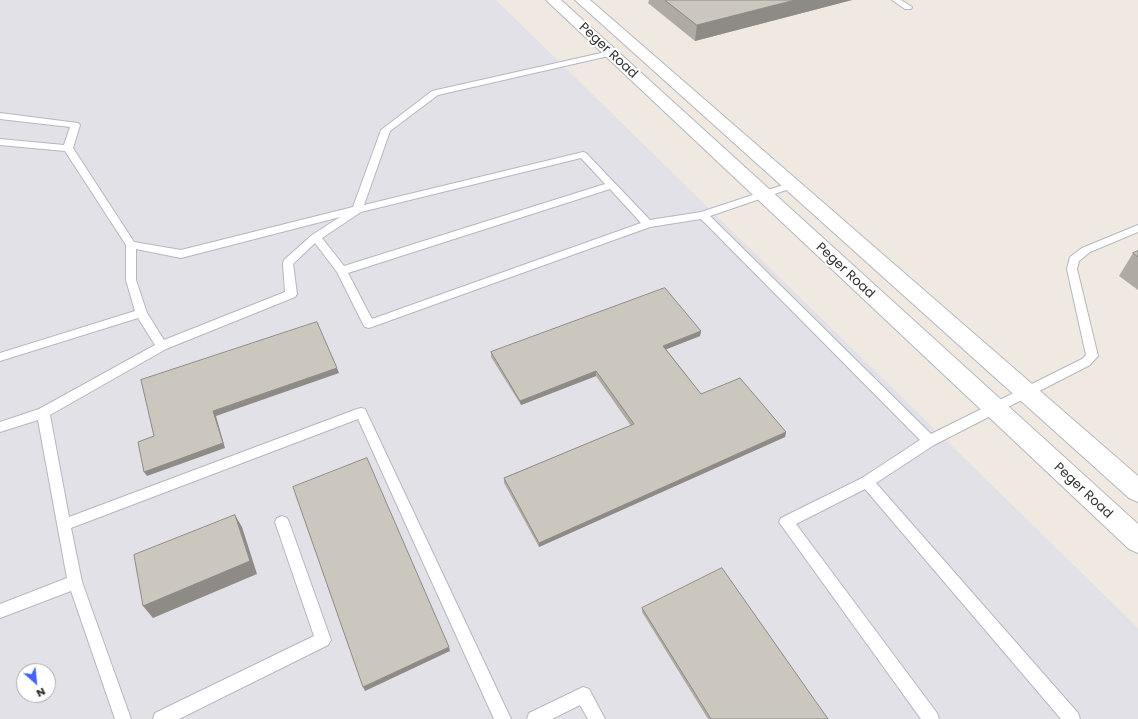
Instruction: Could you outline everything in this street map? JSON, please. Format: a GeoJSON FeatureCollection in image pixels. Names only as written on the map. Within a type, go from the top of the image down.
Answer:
{"type":"FeatureCollection","features":[{"type":"Feature","properties":{"kind":"main road","name":"Peger Road"},"geometry":{"type":"LineString","coordinates":[[553,0],[1138,541]]}},
{"type":"Feature","properties":{"kind":"main road","name":"Peger Road"},"geometry":{"type":"LineString","coordinates":[[582,0],[1138,491]]}},
{"type":"Feature","properties":{"kind":"lane"},"geometry":{"type":"LineString","coordinates":[[896,0],[908,7]]}},
{"type":"Feature","properties":{"kind":"lane"},"geometry":{"type":"LineString","coordinates":[[0,427],[43,412],[162,346],[291,294],[288,263],[316,237],[357,210],[386,130],[435,92],[610,53]]}},
{"type":"Feature","properties":{"kind":"lane"},"geometry":{"type":"LineString","coordinates":[[0,116],[74,125],[68,148],[131,244],[131,280],[141,313],[162,346]]}},
{"type":"Feature","properties":{"kind":"lane"},"geometry":{"type":"LineString","coordinates":[[0,142],[68,148]]}},
{"type":"Feature","properties":{"kind":"lane"},"geometry":{"type":"LineString","coordinates":[[131,244],[181,254],[583,155],[648,224]]}},
{"type":"Feature","properties":{"kind":"lane"},"geometry":{"type":"LineString","coordinates":[[342,271],[612,185]]}},
{"type":"Feature","properties":{"kind":"lane"},"geometry":{"type":"LineString","coordinates":[[316,237],[342,271],[369,324],[648,224],[703,215],[792,185]]}},
{"type":"Feature","properties":{"kind":"lane"},"geometry":{"type":"LineString","coordinates":[[703,215],[929,441]]}},
{"type":"Feature","properties":{"kind":"lane"},"geometry":{"type":"LineString","coordinates":[[931,719],[786,522],[867,482],[929,441],[1086,362],[1092,356],[1072,270],[1074,260],[1086,250],[1138,228]]}},
{"type":"Feature","properties":{"kind":"lane"},"geometry":{"type":"LineString","coordinates":[[0,357],[141,313]]}},
{"type":"Feature","properties":{"kind":"lane"},"geometry":{"type":"LineString","coordinates":[[43,412],[63,526],[75,582],[123,719]]}},
{"type":"Feature","properties":{"kind":"lane"},"geometry":{"type":"LineString","coordinates":[[63,526],[361,413],[503,719]]}},
{"type":"Feature","properties":{"kind":"lane"},"geometry":{"type":"LineString","coordinates":[[867,482],[1072,719]]}},
{"type":"Feature","properties":{"kind":"lane"},"geometry":{"type":"LineString","coordinates":[[161,719],[323,640],[282,522]]}},
{"type":"Feature","properties":{"kind":"lane"},"geometry":{"type":"LineString","coordinates":[[0,611],[75,582]]}},
{"type":"Feature","properties":{"kind":"lane"},"geometry":{"type":"LineString","coordinates":[[535,719],[584,695],[596,719]]}},
{"type":"Feature","properties":{"kind":"shaded area"},"geometry":{"type":"Polygon","coordinates":[[[0,0],[496,0],[1138,628],[1138,719],[0,719],[0,0]]]}},
{"type":"Feature","properties":{"kind":"building"},"geometry":{"type":"Polygon","coordinates":[[[665,0],[795,0],[697,25],[665,0]]]}},
{"type":"Feature","properties":{"kind":"building"},"geometry":{"type":"Polygon","coordinates":[[[1138,251],[1138,257],[1133,253],[1138,251]]]}},
{"type":"Feature","properties":{"kind":"building"},"geometry":{"type":"Polygon","coordinates":[[[665,288],[701,331],[663,346],[701,394],[740,378],[786,432],[539,543],[504,478],[634,424],[596,371],[520,401],[491,352],[665,288]]]}},
{"type":"Feature","properties":{"kind":"building"},"geometry":{"type":"Polygon","coordinates":[[[317,322],[337,368],[213,411],[223,443],[144,472],[138,442],[154,436],[141,380],[317,322]]]}},
{"type":"Feature","properties":{"kind":"building"},"geometry":{"type":"Polygon","coordinates":[[[367,458],[449,647],[363,687],[293,487],[367,458]]]}},
{"type":"Feature","properties":{"kind":"building"},"geometry":{"type":"Polygon","coordinates":[[[235,515],[250,561],[143,606],[134,555],[235,515]]]}},
{"type":"Feature","properties":{"kind":"building"},"geometry":{"type":"Polygon","coordinates":[[[722,568],[828,719],[711,719],[642,608],[722,568]]]}}]}
